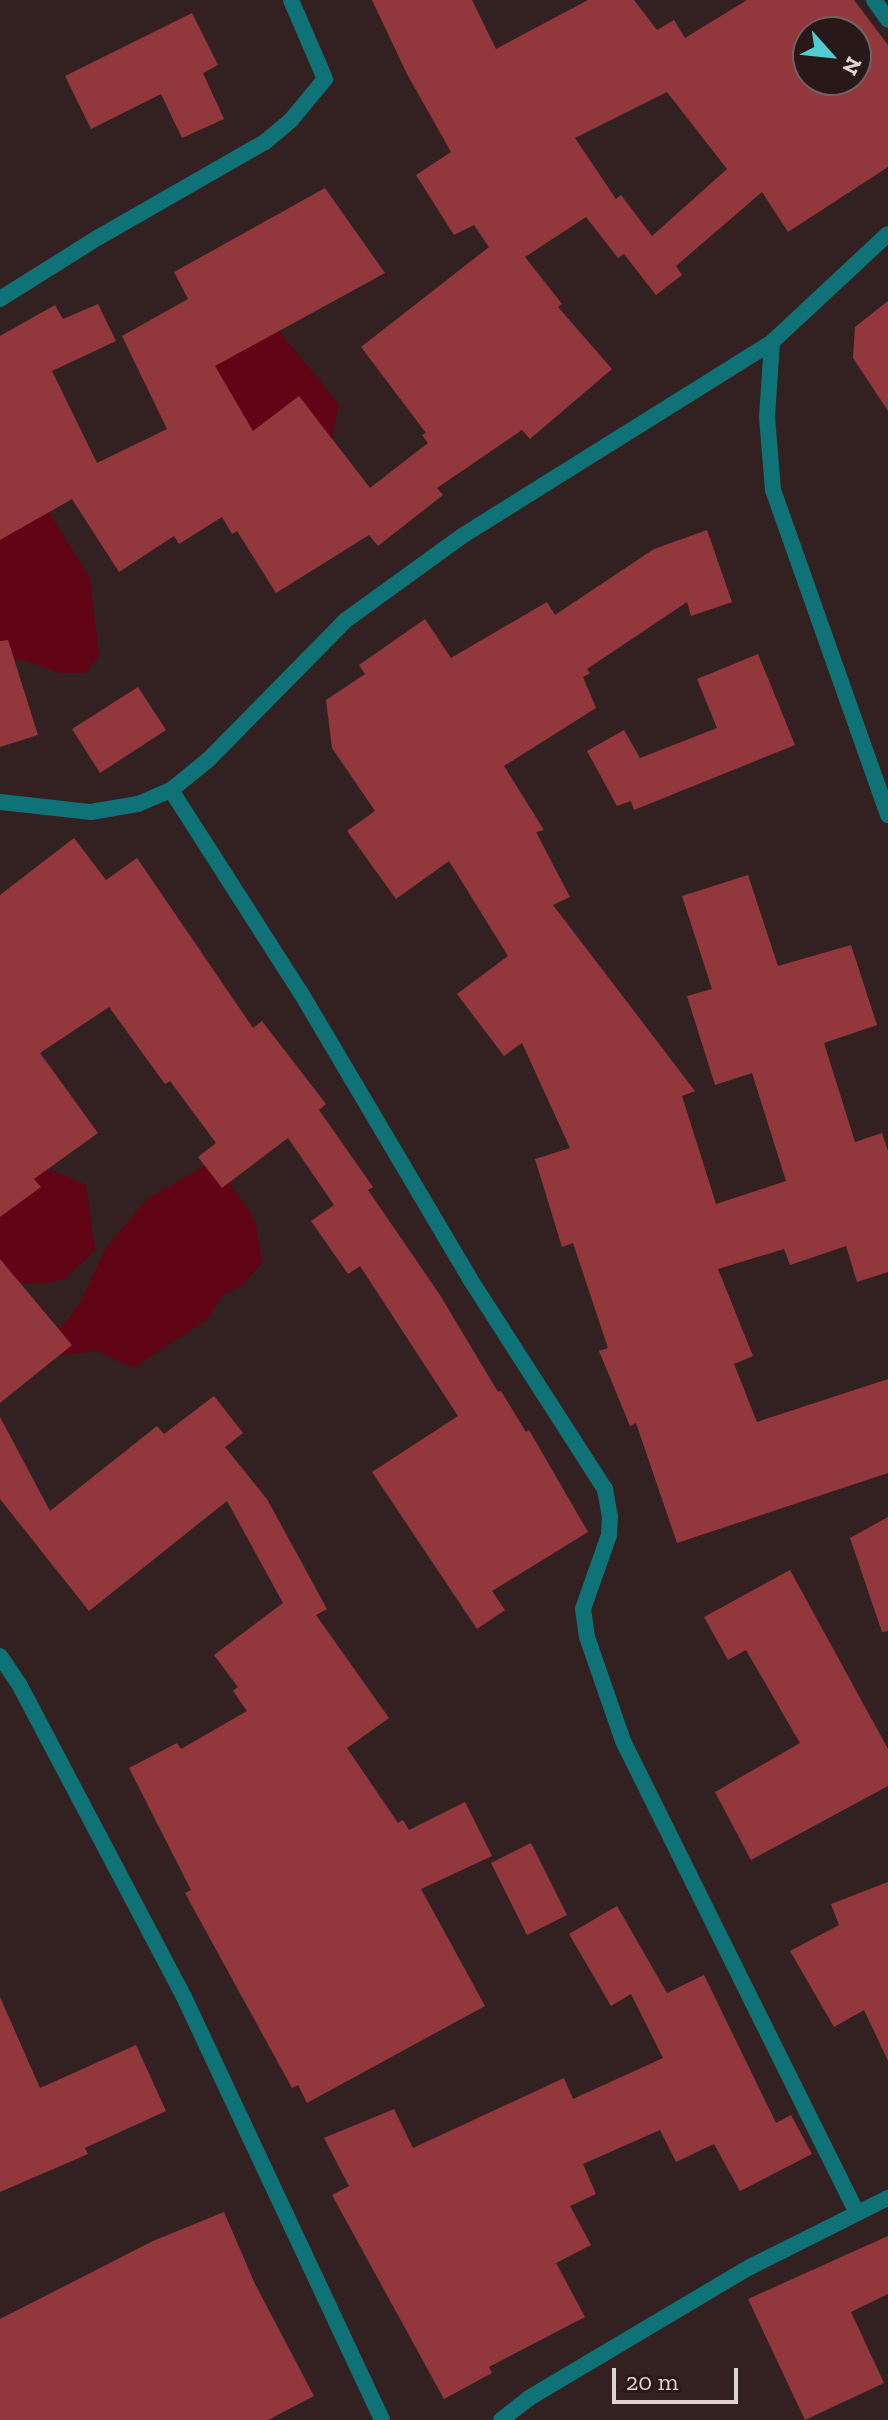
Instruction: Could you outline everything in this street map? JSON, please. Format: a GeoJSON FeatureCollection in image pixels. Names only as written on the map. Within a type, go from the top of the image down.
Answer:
{"type":"FeatureCollection","features":[{"type":"Feature","properties":{"kind":"street"},"geometry":{"type":"LineString","coordinates":[[0,299],[99,237],[265,142],[291,120],[325,79],[291,0]]}},
{"type":"Feature","properties":{"kind":"street"},"geometry":{"type":"LineString","coordinates":[[874,0],[888,20]]}},
{"type":"Feature","properties":{"kind":"street"},"geometry":{"type":"LineString","coordinates":[[0,802],[91,812],[138,804],[171,790],[208,760],[346,620],[462,536],[772,342],[888,234]]}},
{"type":"Feature","properties":{"kind":"street"},"geometry":{"type":"LineString","coordinates":[[772,342],[767,417],[773,490],[888,815]]}},
{"type":"Feature","properties":{"kind":"street"},"geometry":{"type":"LineString","coordinates":[[171,790],[301,993],[470,1279],[605,1489],[610,1516],[609,1535],[583,1609],[587,1637],[618,1726],[857,2213]]}},
{"type":"Feature","properties":{"kind":"street"},"geometry":{"type":"LineString","coordinates":[[0,1656],[19,1684],[184,1997],[382,2420]]}},
{"type":"Feature","properties":{"kind":"street"},"geometry":{"type":"LineString","coordinates":[[501,2420],[529,2398],[750,2267],[888,2198]]}},
{"type":"Feature","properties":{"kind":"shaded area"},"geometry":{"type":"Polygon","coordinates":[[[272,323],[339,404],[331,442],[202,436],[217,354],[272,323]]]}},
{"type":"Feature","properties":{"kind":"shaded area"},"geometry":{"type":"Polygon","coordinates":[[[45,506],[90,578],[99,655],[86,673],[60,673],[27,661],[0,657],[0,523],[45,506]]]}},
{"type":"Feature","properties":{"kind":"shaded area"},"geometry":{"type":"Polygon","coordinates":[[[214,1161],[255,1220],[262,1263],[242,1286],[223,1295],[206,1320],[133,1368],[98,1351],[61,1355],[50,1340],[79,1305],[106,1248],[147,1199],[214,1161]]]}},
{"type":"Feature","properties":{"kind":"shaded area"},"geometry":{"type":"Polygon","coordinates":[[[32,1162],[86,1185],[95,1250],[65,1279],[42,1284],[6,1282],[0,1276],[0,1169],[32,1162]]]}},
{"type":"Feature","properties":{"kind":"building"},"geometry":{"type":"Polygon","coordinates":[[[372,0],[472,0],[496,49],[588,0],[634,0],[657,30],[674,20],[685,38],[747,0],[854,0],[866,16],[792,16],[792,96],[872,96],[872,24],[888,45],[888,167],[788,232],[762,192],[676,266],[682,275],[656,295],[624,254],[618,258],[586,217],[525,257],[562,304],[558,307],[612,369],[530,439],[522,430],[437,488],[443,495],[378,546],[369,535],[276,593],[237,531],[232,534],[222,517],[179,544],[174,536],[119,572],[72,499],[0,540],[0,336],[55,305],[63,319],[98,304],[116,341],[52,371],[97,463],[167,429],[122,336],[188,299],[174,272],[325,188],[385,273],[215,366],[253,431],[299,396],[370,488],[428,443],[422,435],[426,433],[361,347],[489,247],[474,225],[454,235],[416,175],[451,152],[407,74],[372,0]],[[667,92],[575,138],[616,199],[621,195],[652,236],[727,169],[667,92]]]}},
{"type":"Feature","properties":{"kind":"building"},"geometry":{"type":"Polygon","coordinates":[[[192,13],[218,65],[203,73],[224,119],[182,138],[161,94],[91,129],[65,76],[192,13]]]}},
{"type":"Feature","properties":{"kind":"building"},"geometry":{"type":"Polygon","coordinates":[[[888,301],[888,411],[853,358],[855,327],[888,301]]]}},
{"type":"Feature","properties":{"kind":"building"},"geometry":{"type":"Polygon","coordinates":[[[707,530],[732,602],[691,616],[687,602],[587,669],[590,673],[583,677],[596,708],[504,766],[544,830],[536,832],[570,897],[553,905],[695,1091],[682,1096],[716,1204],[786,1181],[752,1073],[715,1085],[687,996],[712,989],[682,896],[748,875],[778,966],[851,945],[877,1025],[824,1043],[855,1142],[882,1133],[888,1151],[888,1272],[857,1282],[846,1246],[790,1265],[784,1249],[718,1269],[753,1356],[734,1364],[757,1422],[888,1379],[888,1473],[677,1543],[636,1423],[630,1426],[599,1351],[608,1348],[573,1243],[562,1247],[535,1159],[570,1148],[522,1043],[504,1056],[457,994],[508,956],[449,861],[396,899],[347,831],[375,811],[332,748],[326,700],[365,674],[359,665],[425,619],[451,658],[547,602],[555,615],[654,549],[707,530]]]}},
{"type":"Feature","properties":{"kind":"building"},"geometry":{"type":"Polygon","coordinates":[[[8,640],[38,735],[0,747],[0,641],[8,640]]]}},
{"type":"Feature","properties":{"kind":"building"},"geometry":{"type":"Polygon","coordinates":[[[758,654],[795,745],[634,810],[631,801],[617,806],[587,751],[624,730],[640,758],[717,728],[697,679],[758,654]]]}},
{"type":"Feature","properties":{"kind":"building"},"geometry":{"type":"Polygon","coordinates":[[[138,687],[166,730],[100,773],[72,729],[138,687]]]}},
{"type":"Feature","properties":{"kind":"building"},"geometry":{"type":"Polygon","coordinates":[[[74,838],[106,880],[137,858],[253,1028],[262,1021],[326,1104],[319,1110],[373,1187],[368,1190],[440,1295],[498,1392],[501,1391],[526,1432],[529,1430],[588,1532],[492,1591],[505,1610],[477,1629],[372,1472],[458,1416],[360,1266],[348,1274],[311,1221],[334,1205],[288,1138],[222,1188],[198,1157],[216,1143],[170,1081],[165,1084],[109,1007],[40,1053],[98,1133],[34,1179],[41,1187],[0,1217],[0,895],[74,838]]]}},
{"type":"Feature","properties":{"kind":"building"},"geometry":{"type":"Polygon","coordinates":[[[0,1259],[72,1345],[0,1403],[0,1259]]]}},
{"type":"Feature","properties":{"kind":"building"},"geometry":{"type":"Polygon","coordinates":[[[214,1396],[243,1433],[225,1447],[267,1499],[327,1609],[316,1615],[389,1718],[347,1748],[398,1823],[403,1820],[409,1830],[465,1802],[492,1856],[421,1889],[485,2006],[307,2103],[298,2085],[292,2088],[185,1893],[191,1890],[129,1768],[177,1743],[181,1749],[247,1711],[233,1691],[238,1687],[214,1655],[283,1603],[227,1501],[89,1611],[0,1499],[0,1417],[50,1511],[157,1426],[164,1434],[214,1396]]]}},
{"type":"Feature","properties":{"kind":"building"},"geometry":{"type":"Polygon","coordinates":[[[888,1517],[888,1631],[882,1632],[850,1538],[888,1517]]]}},
{"type":"Feature","properties":{"kind":"building"},"geometry":{"type":"Polygon","coordinates":[[[790,1570],[888,1749],[888,1786],[751,1860],[715,1792],[800,1743],[746,1650],[728,1660],[704,1617],[790,1570]]]}},
{"type":"Feature","properties":{"kind":"building"},"geometry":{"type":"Polygon","coordinates":[[[531,1843],[567,1915],[527,1935],[491,1863],[531,1843]]]}},
{"type":"Feature","properties":{"kind":"building"},"geometry":{"type":"Polygon","coordinates":[[[888,1882],[888,2061],[864,2010],[834,2027],[790,1951],[839,1925],[831,1904],[888,1882]]]}},
{"type":"Feature","properties":{"kind":"building"},"geometry":{"type":"Polygon","coordinates":[[[617,1906],[667,1993],[704,1975],[776,2123],[791,2115],[812,2154],[740,2191],[714,2144],[676,2162],[660,2130],[583,2164],[596,2194],[570,2206],[591,2245],[556,2263],[585,2317],[489,2367],[492,2373],[444,2399],[332,2195],[349,2186],[324,2138],[394,2109],[413,2148],[564,2078],[573,2099],[663,2058],[631,1994],[611,2006],[569,1934],[617,1906]]]}},
{"type":"Feature","properties":{"kind":"building"},"geometry":{"type":"Polygon","coordinates":[[[0,1997],[40,2088],[136,2045],[166,2111],[85,2148],[88,2154],[0,2192],[0,1997]]]}},
{"type":"Feature","properties":{"kind":"building"},"geometry":{"type":"Polygon","coordinates":[[[224,2212],[255,2284],[314,2396],[268,2420],[0,2420],[0,2319],[153,2241],[224,2212]]]}},
{"type":"Feature","properties":{"kind":"building"},"geometry":{"type":"Polygon","coordinates":[[[888,2236],[888,2294],[851,2312],[884,2383],[805,2420],[748,2299],[888,2236]]]}}]}
